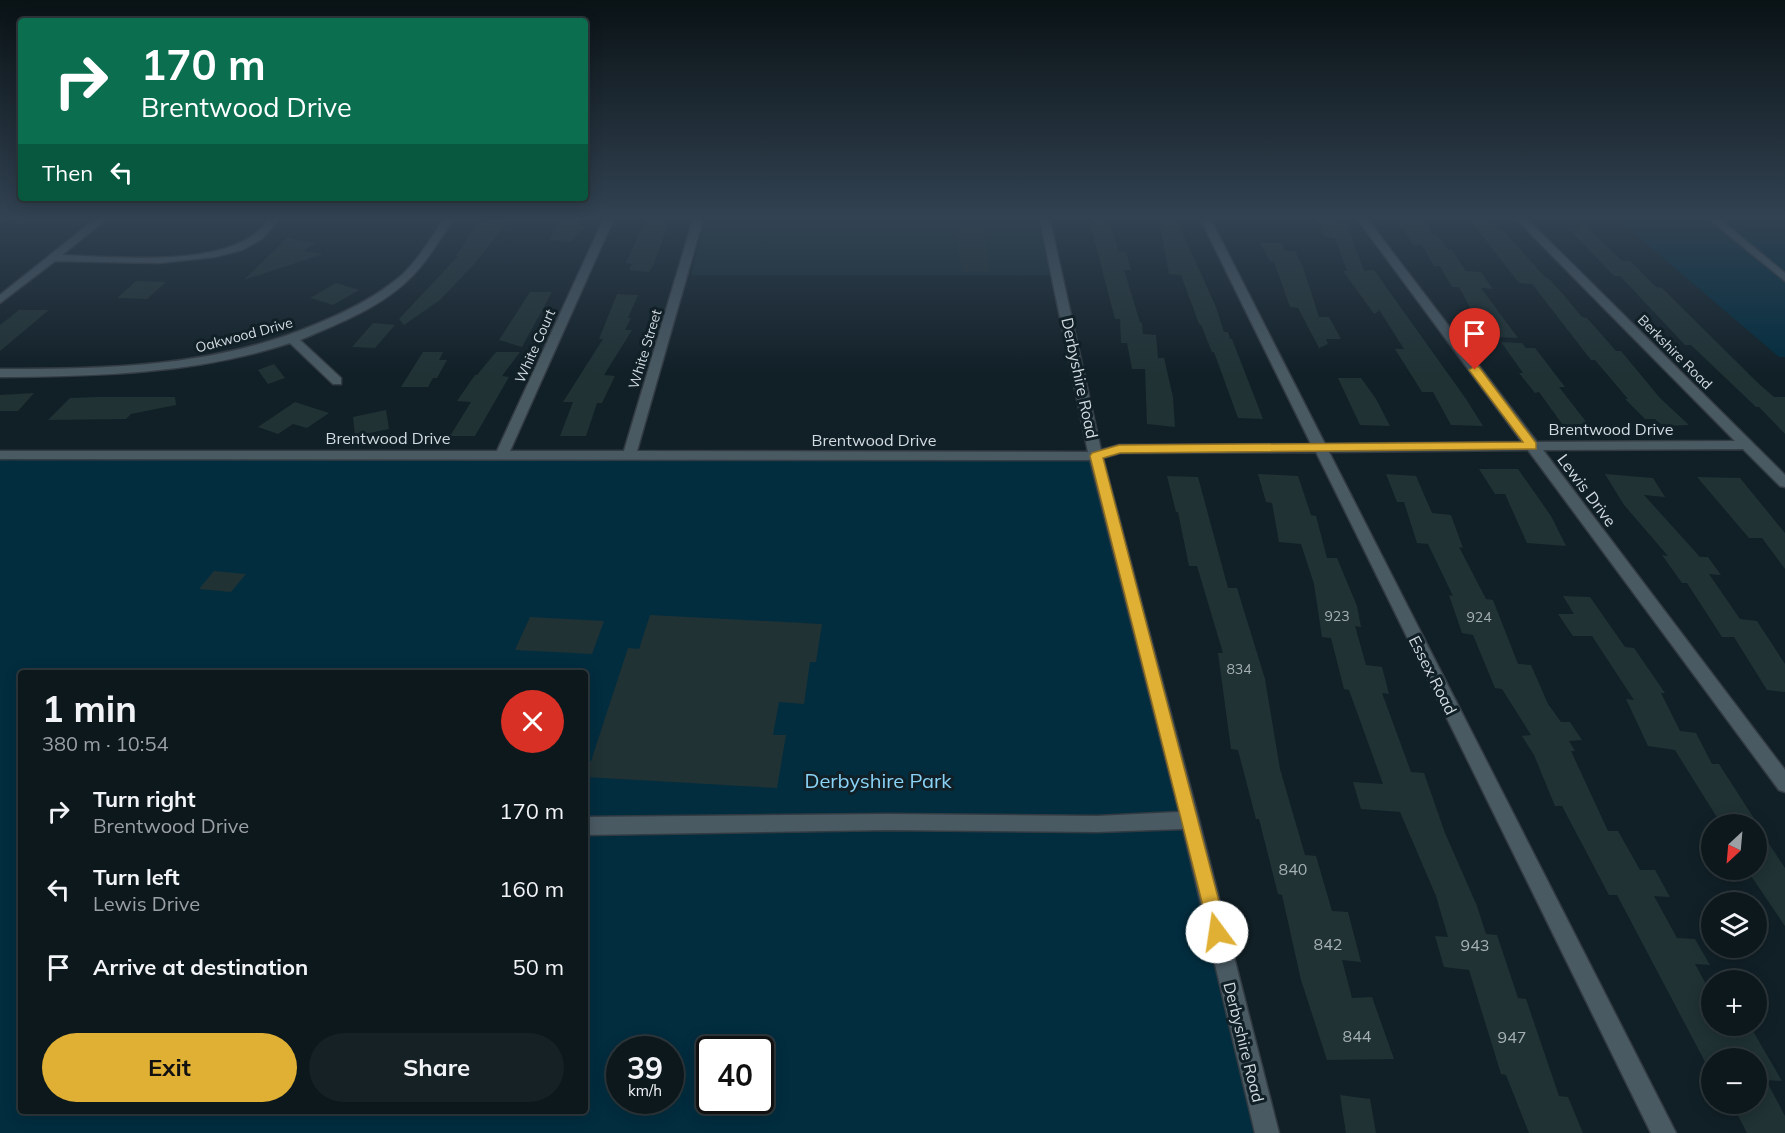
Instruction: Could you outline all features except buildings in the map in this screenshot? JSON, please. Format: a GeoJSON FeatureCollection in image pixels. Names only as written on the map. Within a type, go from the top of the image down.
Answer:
{"type":"FeatureCollection","features":[{"type":"Feature","properties":{"kind":"street"},"geometry":{"type":"LineString","coordinates":[[0,300],[39,269]]}},
{"type":"Feature","properties":{"kind":"street","name":"Oakwood Drive"},"geometry":{"type":"LineString","coordinates":[[0,372],[108,373],[160,370],[203,363],[292,339],[356,310],[404,278],[413,269]]}},
{"type":"Feature","properties":{"kind":"street","name":"White Court"},"geometry":{"type":"LineString","coordinates":[[502,455],[586,269]]}},
{"type":"Feature","properties":{"kind":"street","name":"White Street"},"geometry":{"type":"LineString","coordinates":[[629,456],[684,269]]}},
{"type":"Feature","properties":{"kind":"street","name":"Derbyshire Road"},"geometry":{"type":"LineString","coordinates":[[1055,269],[1096,456],[1190,820],[1266,1133]]}},
{"type":"Feature","properties":{"kind":"street","name":"Essex Road"},"geometry":{"type":"LineString","coordinates":[[1230,269],[1664,1133]]}},
{"type":"Feature","properties":{"kind":"street","name":"Lewis Drive"},"geometry":{"type":"LineString","coordinates":[[1400,269],[1785,784]]}},
{"type":"Feature","properties":{"kind":"street","name":"Berkshire Road"},"geometry":{"type":"LineString","coordinates":[[1571,269],[1785,483]]}},
{"type":"Feature","properties":{"kind":"street"},"geometry":{"type":"LineString","coordinates":[[292,339],[337,381]]}},
{"type":"Feature","properties":{"kind":"street","name":"Brentwood Drive"},"geometry":{"type":"LineString","coordinates":[[0,455],[1096,456],[1119,449],[1748,445]]}},
{"type":"Feature","properties":{"kind":"street"},"geometry":{"type":"LineString","coordinates":[[588,826],[888,822],[1097,824],[1190,820]]}},
{"type":"Feature","properties":{"kind":"shaded area"},"geometry":{"type":"Polygon","coordinates":[[[693,269],[1049,269],[1050,275],[691,275],[693,269]]]}},
{"type":"Feature","properties":{"kind":"green space"},"geometry":{"type":"Polygon","coordinates":[[[1676,269],[1785,269],[1785,357],[1779,357],[1676,269]]]}},
{"type":"Feature","properties":{"kind":"green space","name":"Derbyshire Park"},"geometry":{"type":"Polygon","coordinates":[[[0,455],[1096,456],[1267,1133],[0,1133],[0,455]]]}},
{"type":"Feature","properties":{"kind":"route"},"geometry":{"type":"LineString","coordinates":[[1217,932],[1096,456],[1119,449],[1532,446],[1475,370]]}}]}
